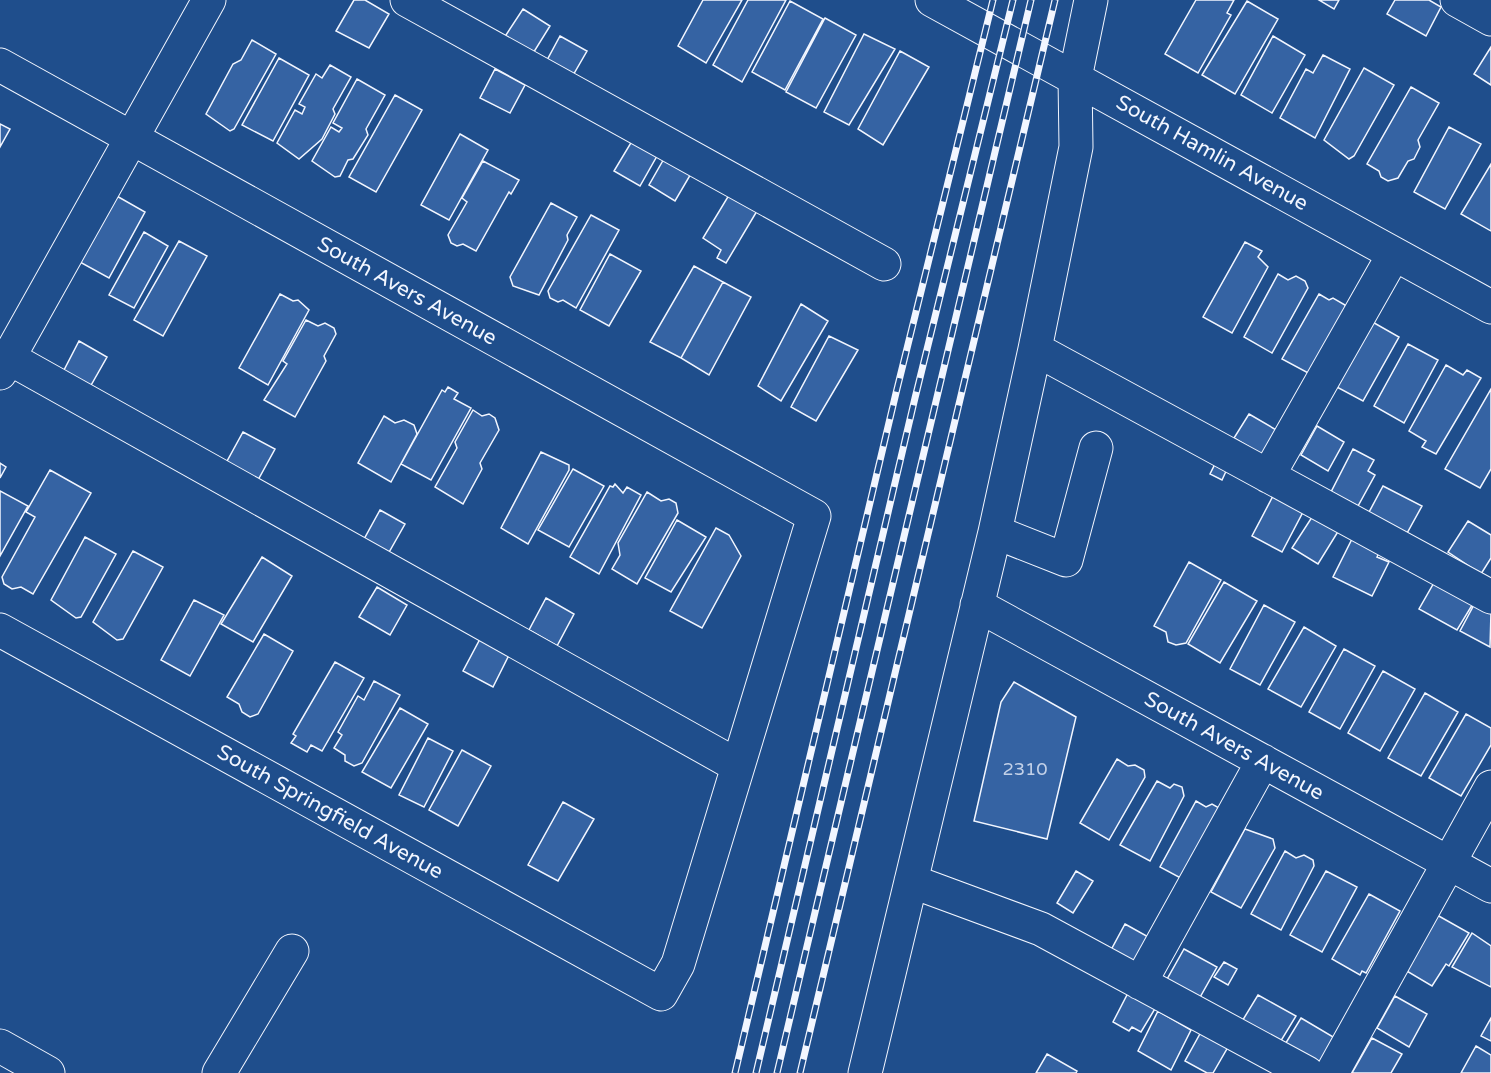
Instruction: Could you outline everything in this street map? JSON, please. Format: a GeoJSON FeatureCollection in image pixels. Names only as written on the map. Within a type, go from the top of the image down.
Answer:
{"type":"FeatureCollection","features":[{"type":"Feature","properties":{"kind":"street"},"geometry":{"type":"LineString","coordinates":[[209,0],[4,365],[738,766]]}},
{"type":"Feature","properties":{"kind":"street"},"geometry":{"type":"LineString","coordinates":[[407,0],[884,264]]}},
{"type":"Feature","properties":{"kind":"street","name":"South Hamlin Avenue"},"geometry":{"type":"LineString","coordinates":[[932,0],[1491,307]]}},
{"type":"Feature","properties":{"kind":"street"},"geometry":{"type":"LineString","coordinates":[[866,1073],[995,532],[1035,350],[1076,147],[1075,78],[1091,0]]}},
{"type":"Feature","properties":{"kind":"street"},"geometry":{"type":"LineString","coordinates":[[1457,0],[1491,19]]}},
{"type":"Feature","properties":{"kind":"street","name":"South Avers Avenue"},"geometry":{"type":"LineString","coordinates":[[0,65],[814,516],[738,766]]}},
{"type":"Feature","properties":{"kind":"street"},"geometry":{"type":"LineString","coordinates":[[1268,476],[1394,254]]}},
{"type":"Feature","properties":{"kind":"street"},"geometry":{"type":"LineString","coordinates":[[1035,350],[1491,597]]}},
{"type":"Feature","properties":{"kind":"street"},"geometry":{"type":"LineString","coordinates":[[995,532],[1066,560],[1096,448]]}},
{"type":"Feature","properties":{"kind":"street","name":"South Avers Avenue"},"geometry":{"type":"LineString","coordinates":[[977,605],[1491,886]]}},
{"type":"Feature","properties":{"kind":"street","name":"South Springfield Avenue"},"geometry":{"type":"LineString","coordinates":[[0,630],[661,994],[678,964],[738,766]]}},
{"type":"Feature","properties":{"kind":"street"},"geometry":{"type":"LineString","coordinates":[[1140,983],[1263,761]]}},
{"type":"Feature","properties":{"kind":"street"},"geometry":{"type":"LineString","coordinates":[[1332,1073],[1491,787]]}},
{"type":"Feature","properties":{"kind":"street"},"geometry":{"type":"LineString","coordinates":[[911,881],[1041,929],[1307,1073]]}},
{"type":"Feature","properties":{"kind":"street"},"geometry":{"type":"LineString","coordinates":[[219,1073],[292,951]]}},
{"type":"Feature","properties":{"kind":"street"},"geometry":{"type":"LineString","coordinates":[[0,1046],[48,1073]]}},
{"type":"Feature","properties":{"kind":"building"},"geometry":{"type":"Polygon","coordinates":[[[354,0],[365,0],[389,14],[369,48],[336,31],[354,0]]]}},
{"type":"Feature","properties":{"kind":"building"},"geometry":{"type":"Polygon","coordinates":[[[703,0],[742,0],[706,63],[678,46],[703,0]]]}},
{"type":"Feature","properties":{"kind":"building"},"geometry":{"type":"Polygon","coordinates":[[[748,0],[786,0],[742,82],[713,65],[748,0]]]}},
{"type":"Feature","properties":{"kind":"building"},"geometry":{"type":"Polygon","coordinates":[[[1196,0],[1234,0],[1227,13],[1231,15],[1198,73],[1165,54],[1196,0]]]}},
{"type":"Feature","properties":{"kind":"building"},"geometry":{"type":"Polygon","coordinates":[[[1319,0],[1339,0],[1334,9],[1319,0]]]}},
{"type":"Feature","properties":{"kind":"building"},"geometry":{"type":"Polygon","coordinates":[[[1395,0],[1429,0],[1441,7],[1426,36],[1387,14],[1395,0]]]}},
{"type":"Feature","properties":{"kind":"building"},"geometry":{"type":"Polygon","coordinates":[[[790,1],[823,19],[785,90],[752,72],[790,1]]]}},
{"type":"Feature","properties":{"kind":"building"},"geometry":{"type":"Polygon","coordinates":[[[1247,1],[1278,19],[1235,94],[1202,75],[1247,1]]]}},
{"type":"Feature","properties":{"kind":"building"},"geometry":{"type":"Polygon","coordinates":[[[523,9],[550,26],[532,55],[504,38],[523,9]]]}},
{"type":"Feature","properties":{"kind":"building"},"geometry":{"type":"Polygon","coordinates":[[[825,18],[856,35],[816,108],[786,92],[825,18]]]}},
{"type":"Feature","properties":{"kind":"building"},"geometry":{"type":"Polygon","coordinates":[[[864,34],[895,49],[849,125],[824,112],[864,34]]]}},
{"type":"Feature","properties":{"kind":"building"},"geometry":{"type":"Polygon","coordinates":[[[560,36],[587,51],[572,77],[546,62],[560,36]]]}},
{"type":"Feature","properties":{"kind":"building"},"geometry":{"type":"Polygon","coordinates":[[[1273,36],[1305,55],[1272,113],[1241,95],[1273,36]]]}},
{"type":"Feature","properties":{"kind":"building"},"geometry":{"type":"Polygon","coordinates":[[[252,40],[276,54],[234,129],[230,131],[206,114],[233,64],[241,60],[252,40]]]}},
{"type":"Feature","properties":{"kind":"building"},"geometry":{"type":"Polygon","coordinates":[[[1491,47],[1491,85],[1474,74],[1491,47]]]}},
{"type":"Feature","properties":{"kind":"building"},"geometry":{"type":"Polygon","coordinates":[[[900,51],[929,67],[883,145],[858,129],[900,51]]]}},
{"type":"Feature","properties":{"kind":"building"},"geometry":{"type":"Polygon","coordinates":[[[1323,55],[1350,69],[1315,138],[1280,118],[1306,69],[1313,73],[1323,55]]]}},
{"type":"Feature","properties":{"kind":"building"},"geometry":{"type":"Polygon","coordinates":[[[279,58],[309,75],[273,141],[242,125],[279,58]]]}},
{"type":"Feature","properties":{"kind":"building"},"geometry":{"type":"Polygon","coordinates":[[[330,65],[351,77],[333,109],[335,114],[322,139],[299,159],[277,143],[295,110],[302,114],[305,107],[299,104],[316,74],[322,78],[330,65]]]}},
{"type":"Feature","properties":{"kind":"building"},"geometry":{"type":"Polygon","coordinates":[[[1364,68],[1394,85],[1354,156],[1349,159],[1324,140],[1364,68]]]}},
{"type":"Feature","properties":{"kind":"building"},"geometry":{"type":"Polygon","coordinates":[[[495,69],[525,85],[510,113],[480,98],[495,69]]]}},
{"type":"Feature","properties":{"kind":"building"},"geometry":{"type":"Polygon","coordinates":[[[357,79],[385,95],[366,129],[368,135],[353,159],[348,160],[340,176],[335,177],[312,161],[331,127],[339,132],[342,128],[333,123],[357,79]]]}},
{"type":"Feature","properties":{"kind":"building"},"geometry":{"type":"Polygon","coordinates":[[[1411,87],[1439,103],[1418,140],[1420,147],[1414,159],[1408,161],[1398,178],[1388,181],[1381,177],[1379,171],[1367,164],[1411,87]]]}},
{"type":"Feature","properties":{"kind":"building"},"geometry":{"type":"Polygon","coordinates":[[[395,95],[422,110],[376,192],[349,177],[395,95]]]}},
{"type":"Feature","properties":{"kind":"building"},"geometry":{"type":"Polygon","coordinates":[[[0,124],[10,129],[0,147],[0,124]]]}},
{"type":"Feature","properties":{"kind":"building"},"geometry":{"type":"Polygon","coordinates":[[[1449,127],[1481,144],[1445,209],[1414,192],[1449,127]]]}},
{"type":"Feature","properties":{"kind":"building"},"geometry":{"type":"Polygon","coordinates":[[[460,134],[488,150],[449,220],[421,205],[460,134]]]}},
{"type":"Feature","properties":{"kind":"building"},"geometry":{"type":"Polygon","coordinates":[[[632,141],[657,156],[640,186],[614,171],[632,141]]]}},
{"type":"Feature","properties":{"kind":"building"},"geometry":{"type":"Polygon","coordinates":[[[665,157],[692,172],[675,201],[649,185],[665,157]]]}},
{"type":"Feature","properties":{"kind":"building"},"geometry":{"type":"Polygon","coordinates":[[[483,161],[519,180],[511,194],[509,192],[476,251],[463,244],[457,246],[451,243],[448,235],[467,202],[462,198],[483,161]]]}},
{"type":"Feature","properties":{"kind":"building"},"geometry":{"type":"Polygon","coordinates":[[[1491,164],[1491,231],[1461,214],[1491,164]]]}},
{"type":"Feature","properties":{"kind":"building"},"geometry":{"type":"Polygon","coordinates":[[[115,195],[145,212],[109,278],[78,261],[115,195]]]}},
{"type":"Feature","properties":{"kind":"building"},"geometry":{"type":"Polygon","coordinates":[[[729,195],[757,211],[726,263],[717,258],[721,250],[703,238],[729,195]]]}},
{"type":"Feature","properties":{"kind":"building"},"geometry":{"type":"Polygon","coordinates":[[[551,203],[577,217],[567,235],[568,240],[539,295],[513,286],[510,277],[551,203]]]}},
{"type":"Feature","properties":{"kind":"building"},"geometry":{"type":"Polygon","coordinates":[[[591,215],[619,230],[576,308],[563,300],[558,302],[550,298],[548,291],[591,215]]]}},
{"type":"Feature","properties":{"kind":"building"},"geometry":{"type":"Polygon","coordinates":[[[144,232],[168,246],[134,308],[109,295],[144,232]]]}},
{"type":"Feature","properties":{"kind":"building"},"geometry":{"type":"Polygon","coordinates":[[[179,241],[207,256],[163,336],[134,320],[179,241]]]}},
{"type":"Feature","properties":{"kind":"building"},"geometry":{"type":"Polygon","coordinates":[[[1245,242],[1262,251],[1258,257],[1268,267],[1232,333],[1203,317],[1245,242]]]}},
{"type":"Feature","properties":{"kind":"building"},"geometry":{"type":"Polygon","coordinates":[[[610,254],[641,271],[609,326],[580,310],[610,254]]]}},
{"type":"Feature","properties":{"kind":"building"},"geometry":{"type":"Polygon","coordinates":[[[694,266],[723,282],[681,358],[650,342],[694,266]]]}},
{"type":"Feature","properties":{"kind":"building"},"geometry":{"type":"Polygon","coordinates":[[[1278,274],[1288,280],[1296,276],[1305,281],[1308,288],[1272,353],[1244,337],[1278,274]]]}},
{"type":"Feature","properties":{"kind":"building"},"geometry":{"type":"Polygon","coordinates":[[[723,282],[751,297],[709,375],[681,358],[723,282]]]}},
{"type":"Feature","properties":{"kind":"building"},"geometry":{"type":"Polygon","coordinates":[[[280,294],[293,301],[298,300],[309,310],[268,385],[239,368],[280,294]]]}},
{"type":"Feature","properties":{"kind":"building"},"geometry":{"type":"Polygon","coordinates":[[[1319,294],[1345,305],[1346,310],[1310,374],[1282,359],[1319,294]]]}},
{"type":"Feature","properties":{"kind":"building"},"geometry":{"type":"Polygon","coordinates":[[[801,304],[828,321],[781,401],[758,386],[801,304]]]}},
{"type":"Feature","properties":{"kind":"building"},"geometry":{"type":"Polygon","coordinates":[[[306,320],[318,326],[325,323],[334,328],[336,334],[324,356],[326,361],[295,417],[264,400],[287,364],[283,361],[306,320]]]}},
{"type":"Feature","properties":{"kind":"building"},"geometry":{"type":"Polygon","coordinates":[[[1369,320],[1399,337],[1363,401],[1333,385],[1369,320]]]}},
{"type":"Feature","properties":{"kind":"building"},"geometry":{"type":"Polygon","coordinates":[[[829,336],[858,350],[816,421],[791,407],[829,336]]]}},
{"type":"Feature","properties":{"kind":"building"},"geometry":{"type":"Polygon","coordinates":[[[79,341],[107,357],[90,387],[63,372],[79,341]]]}},
{"type":"Feature","properties":{"kind":"building"},"geometry":{"type":"Polygon","coordinates":[[[1408,344],[1438,360],[1404,423],[1374,406],[1408,344]]]}},
{"type":"Feature","properties":{"kind":"building"},"geometry":{"type":"Polygon","coordinates":[[[1446,365],[1463,375],[1467,370],[1481,378],[1436,454],[1422,447],[1426,441],[1409,431],[1446,365]]]}},
{"type":"Feature","properties":{"kind":"building"},"geometry":{"type":"Polygon","coordinates":[[[448,387],[458,393],[454,399],[471,408],[431,480],[401,464],[442,390],[445,392],[448,387]]]}},
{"type":"Feature","properties":{"kind":"building"},"geometry":{"type":"Polygon","coordinates":[[[1491,389],[1491,469],[1480,488],[1445,469],[1491,389]]]}},
{"type":"Feature","properties":{"kind":"building"},"geometry":{"type":"Polygon","coordinates":[[[473,410],[482,416],[489,414],[495,418],[499,430],[480,463],[482,469],[463,504],[435,487],[457,448],[455,442],[473,410]]]}},
{"type":"Feature","properties":{"kind":"building"},"geometry":{"type":"Polygon","coordinates":[[[1249,414],[1278,431],[1262,455],[1234,438],[1249,414]]]}},
{"type":"Feature","properties":{"kind":"building"},"geometry":{"type":"Polygon","coordinates":[[[384,416],[395,423],[404,420],[414,425],[417,434],[391,482],[358,463],[384,416]]]}},
{"type":"Feature","properties":{"kind":"building"},"geometry":{"type":"Polygon","coordinates":[[[1317,426],[1344,442],[1328,471],[1301,455],[1317,426]]]}},
{"type":"Feature","properties":{"kind":"building"},"geometry":{"type":"Polygon","coordinates":[[[243,432],[275,449],[258,480],[226,463],[243,432]]]}},
{"type":"Feature","properties":{"kind":"building"},"geometry":{"type":"Polygon","coordinates":[[[1353,449],[1374,460],[1368,471],[1375,475],[1358,506],[1331,492],[1353,449]]]}},
{"type":"Feature","properties":{"kind":"building"},"geometry":{"type":"Polygon","coordinates":[[[541,452],[569,465],[569,470],[528,544],[501,528],[541,452]]]}},
{"type":"Feature","properties":{"kind":"building"},"geometry":{"type":"Polygon","coordinates":[[[1216,462],[1228,467],[1222,480],[1210,474],[1216,462]]]}},
{"type":"Feature","properties":{"kind":"building"},"geometry":{"type":"Polygon","coordinates":[[[0,463],[6,467],[0,478],[0,463]]]}},
{"type":"Feature","properties":{"kind":"building"},"geometry":{"type":"Polygon","coordinates":[[[573,469],[604,486],[569,547],[538,530],[573,469]]]}},
{"type":"Feature","properties":{"kind":"building"},"geometry":{"type":"Polygon","coordinates":[[[50,470],[91,493],[33,594],[21,587],[12,589],[4,584],[2,577],[35,517],[26,512],[50,470]]]}},
{"type":"Feature","properties":{"kind":"building"},"geometry":{"type":"Polygon","coordinates":[[[615,484],[623,493],[627,487],[641,495],[599,574],[570,557],[610,486],[613,487],[615,484]]]}},
{"type":"Feature","properties":{"kind":"building"},"geometry":{"type":"Polygon","coordinates":[[[1383,486],[1422,506],[1406,535],[1368,514],[1383,486]]]}},
{"type":"Feature","properties":{"kind":"building"},"geometry":{"type":"Polygon","coordinates":[[[0,491],[28,506],[0,556],[0,491]]]}},
{"type":"Feature","properties":{"kind":"building"},"geometry":{"type":"Polygon","coordinates":[[[647,492],[661,501],[669,499],[676,503],[678,513],[637,584],[612,569],[620,555],[618,543],[647,492]]]}},
{"type":"Feature","properties":{"kind":"building"},"geometry":{"type":"Polygon","coordinates":[[[1273,496],[1303,512],[1282,552],[1252,536],[1273,496]]]}},
{"type":"Feature","properties":{"kind":"building"},"geometry":{"type":"Polygon","coordinates":[[[380,510],[405,524],[388,554],[363,541],[380,510]]]}},
{"type":"Feature","properties":{"kind":"building"},"geometry":{"type":"Polygon","coordinates":[[[1314,514],[1339,530],[1318,564],[1292,548],[1314,514]]]}},
{"type":"Feature","properties":{"kind":"building"},"geometry":{"type":"Polygon","coordinates":[[[677,520],[706,537],[671,592],[645,578],[677,520]]]}},
{"type":"Feature","properties":{"kind":"building"},"geometry":{"type":"Polygon","coordinates":[[[1468,521],[1491,535],[1491,558],[1481,574],[1448,552],[1468,521]]]}},
{"type":"Feature","properties":{"kind":"building"},"geometry":{"type":"Polygon","coordinates":[[[716,528],[729,535],[741,556],[702,628],[670,611],[716,528]]]}},
{"type":"Feature","properties":{"kind":"building"},"geometry":{"type":"Polygon","coordinates":[[[85,537],[116,554],[81,617],[76,618],[51,600],[85,537]]]}},
{"type":"Feature","properties":{"kind":"building"},"geometry":{"type":"Polygon","coordinates":[[[1353,537],[1380,551],[1377,557],[1389,562],[1372,596],[1333,577],[1353,537]]]}},
{"type":"Feature","properties":{"kind":"building"},"geometry":{"type":"Polygon","coordinates":[[[133,551],[163,567],[123,639],[117,640],[93,622],[133,551]]]}},
{"type":"Feature","properties":{"kind":"building"},"geometry":{"type":"Polygon","coordinates":[[[262,557],[292,576],[253,642],[221,624],[262,557]]]}},
{"type":"Feature","properties":{"kind":"building"},"geometry":{"type":"Polygon","coordinates":[[[1189,562],[1221,580],[1186,643],[1176,645],[1168,642],[1166,632],[1154,626],[1189,562]]]}},
{"type":"Feature","properties":{"kind":"building"},"geometry":{"type":"Polygon","coordinates":[[[1435,581],[1474,602],[1457,630],[1419,609],[1435,581]]]}},
{"type":"Feature","properties":{"kind":"building"},"geometry":{"type":"Polygon","coordinates":[[[1224,582],[1257,601],[1220,663],[1188,644],[1224,582]]]}},
{"type":"Feature","properties":{"kind":"building"},"geometry":{"type":"Polygon","coordinates":[[[377,587],[407,605],[390,635],[359,617],[377,587]]]}},
{"type":"Feature","properties":{"kind":"building"},"geometry":{"type":"Polygon","coordinates":[[[546,598],[574,614],[557,646],[529,630],[546,598]]]}},
{"type":"Feature","properties":{"kind":"building"},"geometry":{"type":"Polygon","coordinates":[[[194,600],[224,615],[190,676],[161,660],[194,600]]]}},
{"type":"Feature","properties":{"kind":"building"},"geometry":{"type":"Polygon","coordinates":[[[1475,603],[1491,612],[1490,647],[1460,631],[1475,603]]]}},
{"type":"Feature","properties":{"kind":"building"},"geometry":{"type":"Polygon","coordinates":[[[1264,605],[1295,622],[1260,685],[1230,669],[1264,605]]]}},
{"type":"Feature","properties":{"kind":"building"},"geometry":{"type":"Polygon","coordinates":[[[1304,627],[1336,646],[1301,707],[1268,689],[1304,627]]]}},
{"type":"Feature","properties":{"kind":"building"},"geometry":{"type":"Polygon","coordinates":[[[264,634],[293,651],[258,714],[250,717],[242,712],[239,704],[227,697],[264,634]]]}},
{"type":"Feature","properties":{"kind":"building"},"geometry":{"type":"Polygon","coordinates":[[[480,639],[509,655],[493,687],[463,671],[480,639]]]}},
{"type":"Feature","properties":{"kind":"building"},"geometry":{"type":"Polygon","coordinates":[[[1344,649],[1375,666],[1340,729],[1309,712],[1344,649]]]}},
{"type":"Feature","properties":{"kind":"building"},"geometry":{"type":"Polygon","coordinates":[[[335,662],[364,678],[322,751],[311,745],[307,752],[291,743],[296,736],[293,734],[335,662]]]}},
{"type":"Feature","properties":{"kind":"building"},"geometry":{"type":"Polygon","coordinates":[[[1383,671],[1415,689],[1380,751],[1348,733],[1383,671]]]}},
{"type":"Feature","properties":{"kind":"building"},"geometry":{"type":"Polygon","coordinates":[[[374,681],[400,695],[362,763],[354,766],[345,761],[345,755],[334,748],[342,735],[338,732],[358,696],[364,700],[374,681]]]}},
{"type":"Feature","properties":{"kind":"building"},"geometry":{"type":"Polygon","coordinates":[[[1014,682],[1076,717],[1047,839],[974,821],[1001,702],[1014,682]]]}},
{"type":"Feature","properties":{"kind":"building"},"geometry":{"type":"Polygon","coordinates":[[[1425,693],[1458,712],[1421,776],[1388,758],[1425,693]]]}},
{"type":"Feature","properties":{"kind":"building"},"geometry":{"type":"Polygon","coordinates":[[[400,708],[428,724],[391,788],[362,772],[400,708]]]}},
{"type":"Feature","properties":{"kind":"building"},"geometry":{"type":"Polygon","coordinates":[[[1466,714],[1491,728],[1491,745],[1461,796],[1429,778],[1466,714]]]}},
{"type":"Feature","properties":{"kind":"building"},"geometry":{"type":"Polygon","coordinates":[[[428,738],[453,751],[424,807],[399,795],[428,738]]]}},
{"type":"Feature","properties":{"kind":"building"},"geometry":{"type":"Polygon","coordinates":[[[462,750],[491,766],[458,826],[429,810],[462,750]]]}},
{"type":"Feature","properties":{"kind":"building"},"geometry":{"type":"Polygon","coordinates":[[[1117,759],[1128,766],[1135,765],[1144,770],[1145,777],[1109,840],[1080,823],[1117,759]]]}},
{"type":"Feature","properties":{"kind":"building"},"geometry":{"type":"Polygon","coordinates":[[[1157,781],[1170,788],[1174,784],[1182,787],[1184,796],[1150,861],[1120,845],[1157,781]]]}},
{"type":"Feature","properties":{"kind":"building"},"geometry":{"type":"Polygon","coordinates":[[[1196,801],[1206,807],[1212,804],[1221,809],[1188,882],[1160,867],[1196,801]]]}},
{"type":"Feature","properties":{"kind":"building"},"geometry":{"type":"Polygon","coordinates":[[[563,802],[594,819],[558,881],[528,865],[563,802]]]}},
{"type":"Feature","properties":{"kind":"building"},"geometry":{"type":"Polygon","coordinates":[[[1245,829],[1273,839],[1275,848],[1241,908],[1211,892],[1245,829]]]}},
{"type":"Feature","properties":{"kind":"building"},"geometry":{"type":"Polygon","coordinates":[[[1285,851],[1296,858],[1304,855],[1313,860],[1314,866],[1281,930],[1251,914],[1285,851]]]}},
{"type":"Feature","properties":{"kind":"building"},"geometry":{"type":"Polygon","coordinates":[[[1076,871],[1093,881],[1073,913],[1057,903],[1076,871]]]}},
{"type":"Feature","properties":{"kind":"building"},"geometry":{"type":"Polygon","coordinates":[[[1326,871],[1357,887],[1322,952],[1290,935],[1326,871]]]}},
{"type":"Feature","properties":{"kind":"building"},"geometry":{"type":"Polygon","coordinates":[[[1369,894],[1400,911],[1366,973],[1362,971],[1360,975],[1332,959],[1369,894]]]}},
{"type":"Feature","properties":{"kind":"building"},"geometry":{"type":"Polygon","coordinates":[[[1437,915],[1469,933],[1449,966],[1446,964],[1432,986],[1405,970],[1437,915]]]}},
{"type":"Feature","properties":{"kind":"building"},"geometry":{"type":"Polygon","coordinates":[[[1125,924],[1152,939],[1139,965],[1111,950],[1125,924]]]}},
{"type":"Feature","properties":{"kind":"building"},"geometry":{"type":"Polygon","coordinates":[[[1472,933],[1491,946],[1491,987],[1452,967],[1472,933]]]}},
{"type":"Feature","properties":{"kind":"building"},"geometry":{"type":"Polygon","coordinates":[[[1184,949],[1217,967],[1199,999],[1166,981],[1184,949]]]}},
{"type":"Feature","properties":{"kind":"building"},"geometry":{"type":"Polygon","coordinates":[[[1224,962],[1237,969],[1228,985],[1214,977],[1224,962]]]}},
{"type":"Feature","properties":{"kind":"building"},"geometry":{"type":"Polygon","coordinates":[[[1129,991],[1156,1007],[1141,1032],[1132,1027],[1129,1031],[1113,1022],[1129,991]]]}},
{"type":"Feature","properties":{"kind":"building"},"geometry":{"type":"Polygon","coordinates":[[[1258,995],[1296,1016],[1279,1044],[1241,1023],[1258,995]]]}},
{"type":"Feature","properties":{"kind":"building"},"geometry":{"type":"Polygon","coordinates":[[[1395,996],[1427,1014],[1409,1047],[1377,1028],[1395,996]]]}},
{"type":"Feature","properties":{"kind":"building"},"geometry":{"type":"Polygon","coordinates":[[[1158,1011],[1191,1030],[1171,1070],[1138,1051],[1158,1011]]]}},
{"type":"Feature","properties":{"kind":"building"},"geometry":{"type":"Polygon","coordinates":[[[1301,1018],[1340,1041],[1324,1070],[1284,1046],[1301,1018]]]}},
{"type":"Feature","properties":{"kind":"building"},"geometry":{"type":"Polygon","coordinates":[[[1491,1018],[1491,1041],[1481,1036],[1491,1018]]]}},
{"type":"Feature","properties":{"kind":"building"},"geometry":{"type":"Polygon","coordinates":[[[1201,1032],[1228,1047],[1213,1073],[1207,1073],[1185,1061],[1201,1032]]]}},
{"type":"Feature","properties":{"kind":"building"},"geometry":{"type":"Polygon","coordinates":[[[1372,1038],[1402,1054],[1391,1073],[1352,1073],[1372,1038]]]}},
{"type":"Feature","properties":{"kind":"building"},"geometry":{"type":"Polygon","coordinates":[[[1476,1046],[1491,1055],[1491,1073],[1461,1073],[1476,1046]]]}},
{"type":"Feature","properties":{"kind":"building"},"geometry":{"type":"Polygon","coordinates":[[[1047,1054],[1077,1071],[1076,1073],[1036,1073],[1047,1054]]]}},
{"type":"Feature","properties":{"kind":"railway"},"geometry":{"type":"LineString","coordinates":[[735,1073],[896,393],[993,0]]}},
{"type":"Feature","properties":{"kind":"railway"},"geometry":{"type":"LineString","coordinates":[[756,1073],[915,398],[1013,0]]}},
{"type":"Feature","properties":{"kind":"railway"},"geometry":{"type":"LineString","coordinates":[[777,1073],[1031,0]]}},
{"type":"Feature","properties":{"kind":"railway"},"geometry":{"type":"LineString","coordinates":[[800,1073],[1055,0]]}}]}
